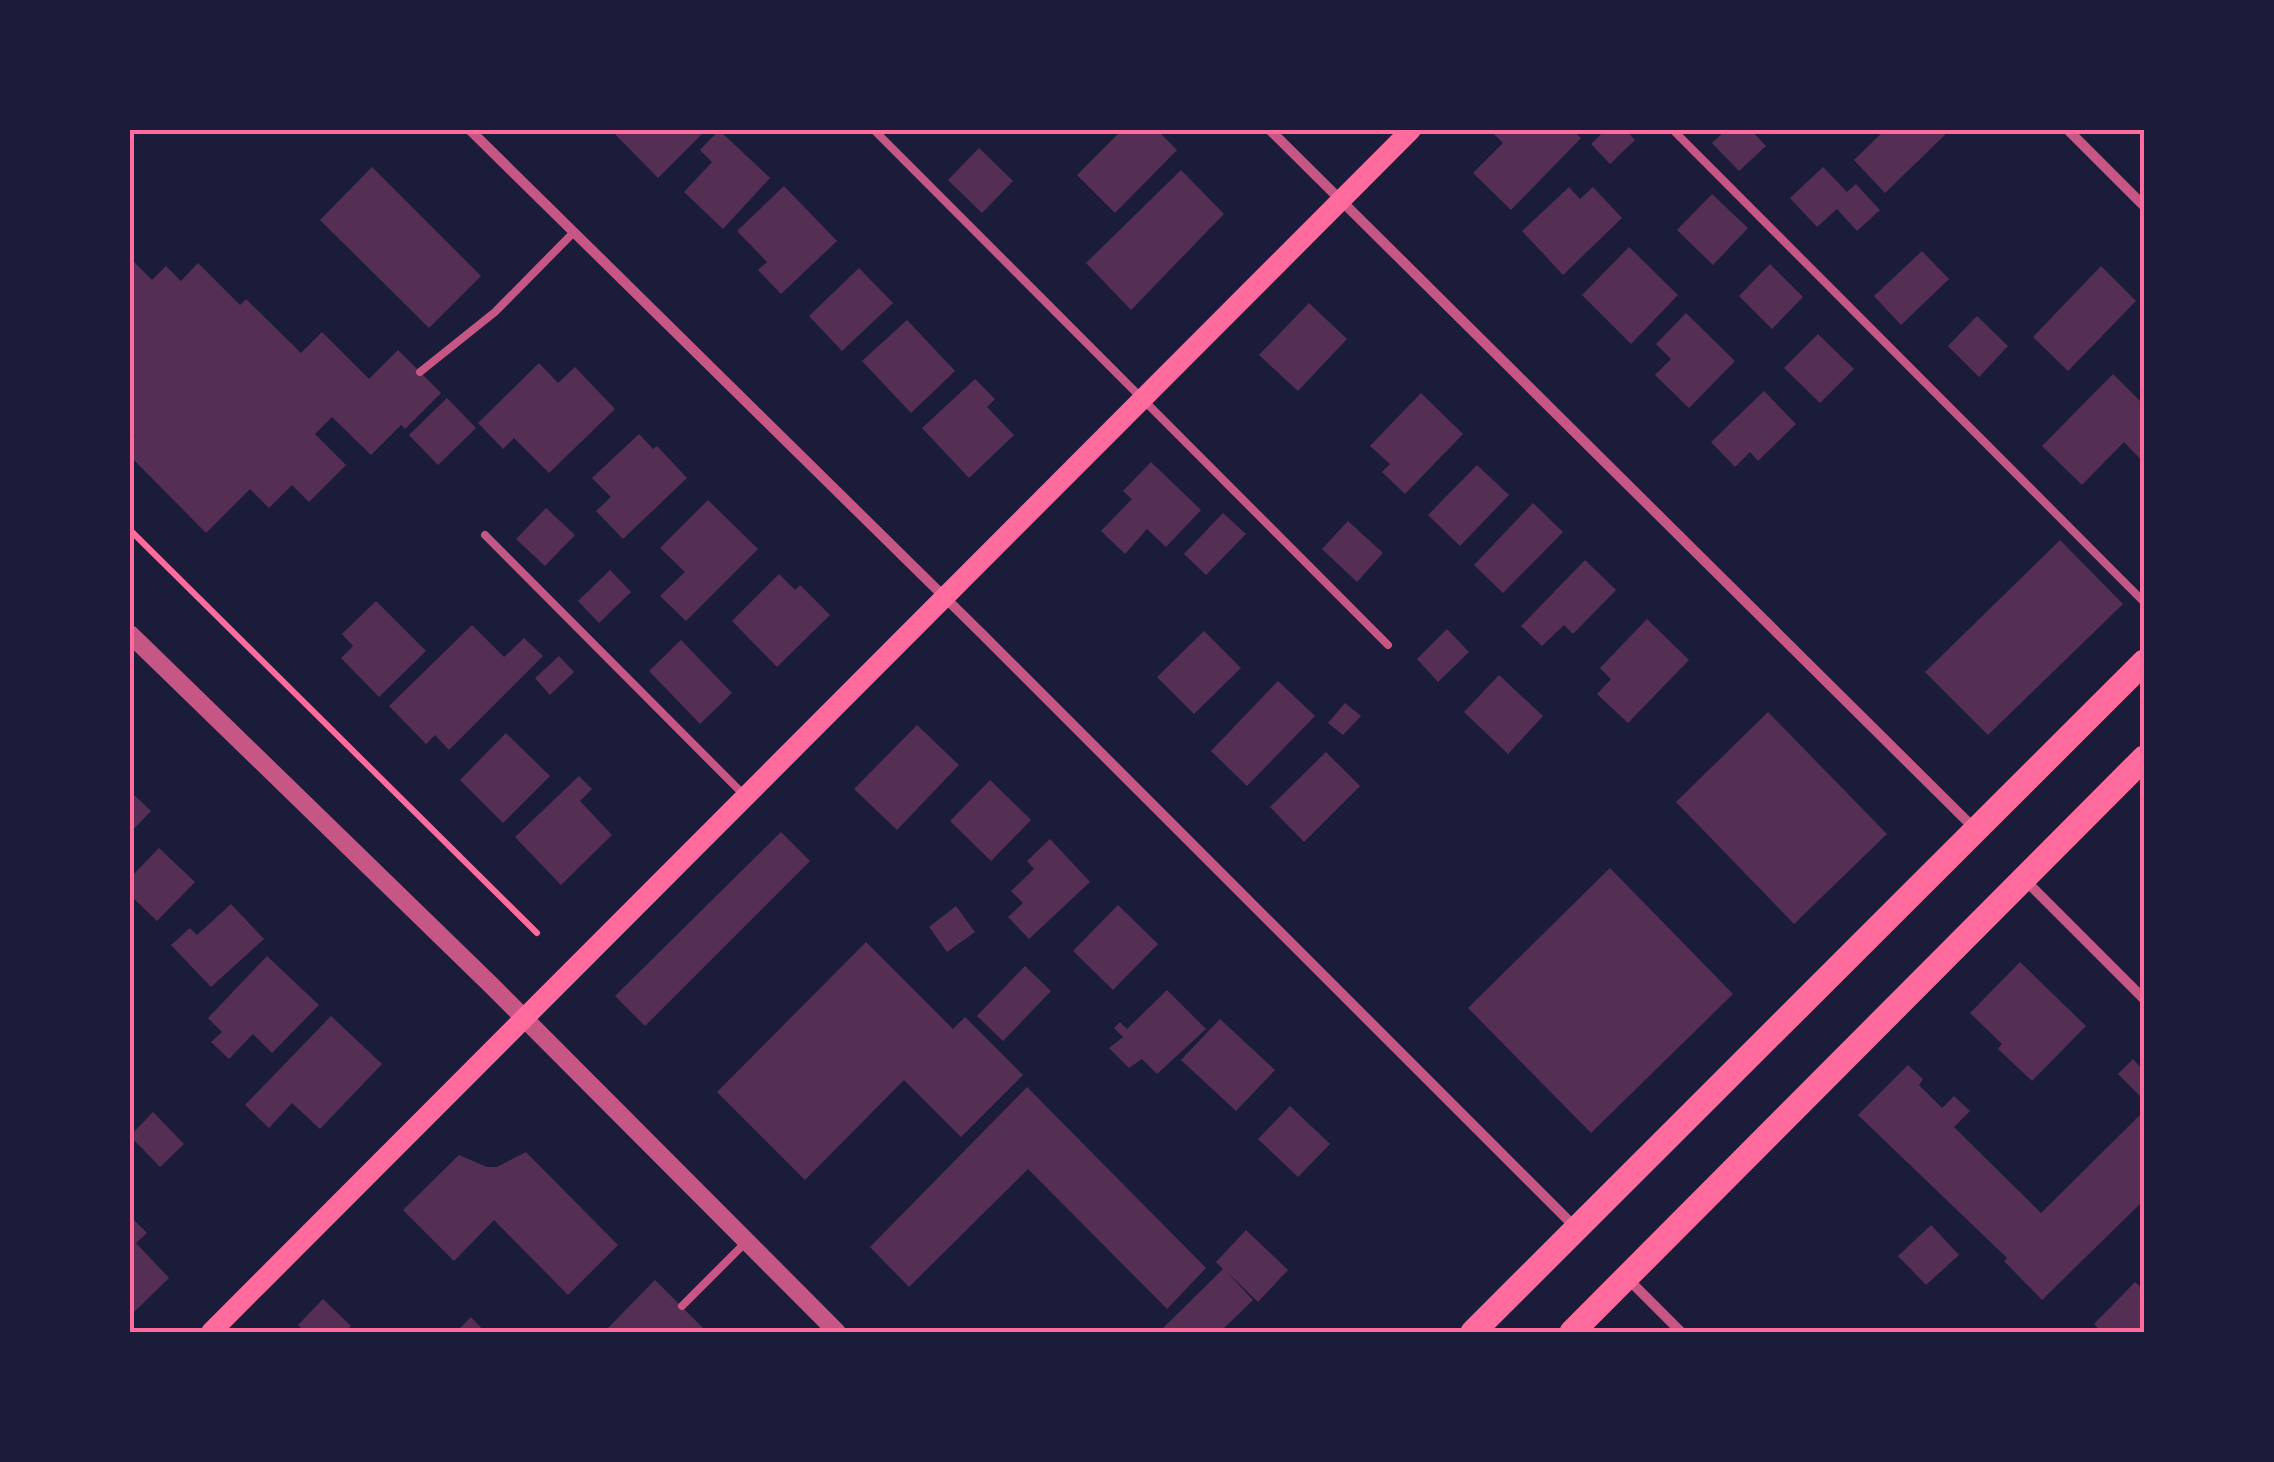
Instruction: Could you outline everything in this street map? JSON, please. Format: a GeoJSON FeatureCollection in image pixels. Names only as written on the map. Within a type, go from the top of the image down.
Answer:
{"type":"FeatureCollection","features":[{"type":"Feature","properties":{"kind":"main road"},"geometry":{"type":"LineString","coordinates":[[210,1332],[1411,130]]}},
{"type":"Feature","properties":{"kind":"main road"},"geometry":{"type":"LineString","coordinates":[[1473,1332],[2144,662]]}},
{"type":"Feature","properties":{"kind":"main road"},"geometry":{"type":"LineString","coordinates":[[1572,1332],[2144,758]]}},
{"type":"Feature","properties":{"kind":"street"},"geometry":{"type":"LineString","coordinates":[[470,130],[1576,1228]]}},
{"type":"Feature","properties":{"kind":"street"},"geometry":{"type":"LineString","coordinates":[[1270,130],[1976,831]]}},
{"type":"Feature","properties":{"kind":"street"},"geometry":{"type":"LineString","coordinates":[[2068,130],[2144,206]]}},
{"type":"Feature","properties":{"kind":"street"},"geometry":{"type":"LineString","coordinates":[[130,634],[525,1019],[837,1332]]}},
{"type":"Feature","properties":{"kind":"street"},"geometry":{"type":"LineString","coordinates":[[2024,879],[2144,999]]}},
{"type":"Feature","properties":{"kind":"street"},"geometry":{"type":"LineString","coordinates":[[1626,1278],[1681,1332]]}},
{"type":"Feature","properties":{"kind":"lane"},"geometry":{"type":"LineString","coordinates":[[874,130],[1388,645]]}},
{"type":"Feature","properties":{"kind":"lane"},"geometry":{"type":"LineString","coordinates":[[1673,130],[2144,602]]}},
{"type":"Feature","properties":{"kind":"lane"},"geometry":{"type":"LineString","coordinates":[[420,372],[494,312],[574,233]]}},
{"type":"Feature","properties":{"kind":"lane"},"geometry":{"type":"LineString","coordinates":[[484,535],[745,796]]}},
{"type":"Feature","properties":{"kind":"lane"},"geometry":{"type":"LineString","coordinates":[[682,1306],[746,1241]]}},
{"type":"Feature","properties":{"kind":"path"},"geometry":{"type":"LineString","coordinates":[[130,530],[537,933]]}},
{"type":"Feature","properties":{"kind":"building"},"geometry":{"type":"Polygon","coordinates":[[[611,130],[706,130],[658,178],[611,130]]]}},
{"type":"Feature","properties":{"kind":"building"},"geometry":{"type":"Polygon","coordinates":[[[719,130],[770,178],[723,229],[684,192],[712,162],[700,150],[719,130]]]}},
{"type":"Feature","properties":{"kind":"building"},"geometry":{"type":"Polygon","coordinates":[[[1122,130],[1157,130],[1177,150],[1115,213],[1077,175],[1122,130]]]}},
{"type":"Feature","properties":{"kind":"building"},"geometry":{"type":"Polygon","coordinates":[[[1490,130],[1572,130],[1581,138],[1511,210],[1473,173],[1503,143],[1490,130]]]}},
{"type":"Feature","properties":{"kind":"building"},"geometry":{"type":"Polygon","coordinates":[[[1605,130],[1626,130],[1635,140],[1610,164],[1591,144],[1605,130]]]}},
{"type":"Feature","properties":{"kind":"building"},"geometry":{"type":"Polygon","coordinates":[[[1726,130],[1751,130],[1766,146],[1739,171],[1712,143],[1726,130]]]}},
{"type":"Feature","properties":{"kind":"building"},"geometry":{"type":"Polygon","coordinates":[[[1885,130],[1950,130],[1885,193],[1854,160],[1885,130]]]}},
{"type":"Feature","properties":{"kind":"building"},"geometry":{"type":"Polygon","coordinates":[[[979,148],[1013,181],[982,213],[948,180],[979,148]]]}},
{"type":"Feature","properties":{"kind":"building"},"geometry":{"type":"Polygon","coordinates":[[[372,167],[481,276],[429,328],[320,220],[372,167]]]}},
{"type":"Feature","properties":{"kind":"building"},"geometry":{"type":"Polygon","coordinates":[[[1823,167],[1847,192],[1856,184],[1880,210],[1857,231],[1837,209],[1817,227],[1790,198],[1823,167]]]}},
{"type":"Feature","properties":{"kind":"building"},"geometry":{"type":"Polygon","coordinates":[[[1181,170],[1224,214],[1131,310],[1086,263],[1181,170]]]}},
{"type":"Feature","properties":{"kind":"building"},"geometry":{"type":"Polygon","coordinates":[[[784,186],[837,241],[781,294],[758,270],[767,262],[737,231],[784,186]]]}},
{"type":"Feature","properties":{"kind":"building"},"geometry":{"type":"Polygon","coordinates":[[[1569,187],[1580,199],[1593,187],[1622,218],[1563,275],[1522,231],[1569,187]]]}},
{"type":"Feature","properties":{"kind":"building"},"geometry":{"type":"Polygon","coordinates":[[[1712,194],[1748,228],[1713,265],[1677,230],[1712,194]]]}},
{"type":"Feature","properties":{"kind":"building"},"geometry":{"type":"Polygon","coordinates":[[[1629,247],[1678,295],[1631,344],[1582,295],[1629,247]]]}},
{"type":"Feature","properties":{"kind":"building"},"geometry":{"type":"Polygon","coordinates":[[[1922,251],[1949,279],[1901,325],[1874,296],[1922,251]]]}},
{"type":"Feature","properties":{"kind":"building"},"geometry":{"type":"Polygon","coordinates":[[[133,261],[152,280],[166,266],[181,281],[198,263],[240,305],[246,299],[301,353],[322,332],[369,379],[398,350],[441,393],[405,429],[401,425],[371,455],[332,417],[315,434],[346,465],[309,502],[292,485],[269,508],[250,489],[206,533],[130,456],[130,440],[135,436],[130,431],[133,261]]]}},
{"type":"Feature","properties":{"kind":"building"},"geometry":{"type":"Polygon","coordinates":[[[1770,264],[1803,297],[1772,329],[1739,296],[1770,264]]]}},
{"type":"Feature","properties":{"kind":"building"},"geometry":{"type":"Polygon","coordinates":[[[2101,266],[2136,301],[2068,371],[2033,337],[2101,266]]]}},
{"type":"Feature","properties":{"kind":"building"},"geometry":{"type":"Polygon","coordinates":[[[859,268],[893,303],[842,351],[809,316],[859,268]]]}},
{"type":"Feature","properties":{"kind":"building"},"geometry":{"type":"Polygon","coordinates":[[[1309,303],[1347,339],[1298,391],[1259,355],[1309,303]]]}},
{"type":"Feature","properties":{"kind":"building"},"geometry":{"type":"Polygon","coordinates":[[[1686,313],[1735,361],[1689,408],[1655,375],[1671,359],[1656,344],[1686,313]]]}},
{"type":"Feature","properties":{"kind":"building"},"geometry":{"type":"Polygon","coordinates":[[[1977,316],[2008,346],[1979,377],[1948,346],[1977,316]]]}},
{"type":"Feature","properties":{"kind":"building"},"geometry":{"type":"Polygon","coordinates":[[[907,320],[955,371],[911,413],[862,361],[907,320]]]}},
{"type":"Feature","properties":{"kind":"building"},"geometry":{"type":"Polygon","coordinates":[[[1818,334],[1854,369],[1820,403],[1784,368],[1818,334]]]}},
{"type":"Feature","properties":{"kind":"building"},"geometry":{"type":"Polygon","coordinates":[[[539,363],[558,383],[575,367],[615,409],[549,473],[514,438],[503,449],[478,423],[539,363]]]}},
{"type":"Feature","properties":{"kind":"building"},"geometry":{"type":"Polygon","coordinates":[[[2113,374],[2144,405],[2144,463],[2124,442],[2082,485],[2042,446],[2113,374]]]}},
{"type":"Feature","properties":{"kind":"building"},"geometry":{"type":"Polygon","coordinates":[[[975,379],[995,399],[987,407],[1014,435],[969,478],[922,428],[975,379]]]}},
{"type":"Feature","properties":{"kind":"building"},"geometry":{"type":"Polygon","coordinates":[[[1764,391],[1796,424],[1758,461],[1750,452],[1735,467],[1711,442],[1764,391]]]}},
{"type":"Feature","properties":{"kind":"building"},"geometry":{"type":"Polygon","coordinates":[[[1421,393],[1463,434],[1405,494],[1382,472],[1390,464],[1370,446],[1421,393]]]}},
{"type":"Feature","properties":{"kind":"building"},"geometry":{"type":"Polygon","coordinates":[[[447,398],[476,428],[438,465],[409,435],[447,398]]]}},
{"type":"Feature","properties":{"kind":"building"},"geometry":{"type":"Polygon","coordinates":[[[639,434],[653,449],[657,446],[687,478],[623,539],[596,511],[611,497],[592,478],[639,434]]]}},
{"type":"Feature","properties":{"kind":"building"},"geometry":{"type":"Polygon","coordinates":[[[1151,462],[1201,510],[1166,547],[1147,529],[1125,554],[1101,531],[1132,499],[1123,491],[1151,462]]]}},
{"type":"Feature","properties":{"kind":"building"},"geometry":{"type":"Polygon","coordinates":[[[1477,465],[1509,495],[1460,546],[1428,515],[1477,465]]]}},
{"type":"Feature","properties":{"kind":"building"},"geometry":{"type":"Polygon","coordinates":[[[708,500],[758,549],[686,621],[660,596],[685,572],[660,548],[708,500]]]}},
{"type":"Feature","properties":{"kind":"building"},"geometry":{"type":"Polygon","coordinates":[[[1533,503],[1563,532],[1503,593],[1474,565],[1533,503]]]}},
{"type":"Feature","properties":{"kind":"building"},"geometry":{"type":"Polygon","coordinates":[[[546,508],[575,535],[545,566],[516,539],[546,508]]]}},
{"type":"Feature","properties":{"kind":"building"},"geometry":{"type":"Polygon","coordinates":[[[1223,513],[1246,534],[1206,575],[1184,554],[1223,513]]]}},
{"type":"Feature","properties":{"kind":"building"},"geometry":{"type":"Polygon","coordinates":[[[1348,521],[1383,553],[1357,582],[1322,549],[1348,521]]]}},
{"type":"Feature","properties":{"kind":"building"},"geometry":{"type":"Polygon","coordinates":[[[2060,540],[2123,604],[1988,735],[1925,672],[2060,540]]]}},
{"type":"Feature","properties":{"kind":"building"},"geometry":{"type":"Polygon","coordinates":[[[1585,560],[1616,590],[1573,634],[1564,625],[1542,646],[1521,626],[1585,560]]]}},
{"type":"Feature","properties":{"kind":"building"},"geometry":{"type":"Polygon","coordinates":[[[610,570],[631,592],[599,623],[578,601],[610,570]]]}},
{"type":"Feature","properties":{"kind":"building"},"geometry":{"type":"Polygon","coordinates":[[[779,574],[795,590],[800,585],[830,615],[777,667],[732,621],[779,574]]]}},
{"type":"Feature","properties":{"kind":"building"},"geometry":{"type":"Polygon","coordinates":[[[376,601],[426,651],[379,697],[341,658],[353,646],[342,634],[376,601]]]}},
{"type":"Feature","properties":{"kind":"building"},"geometry":{"type":"Polygon","coordinates":[[[1647,619],[1689,660],[1628,723],[1597,694],[1611,679],[1600,668],[1647,619]]]}},
{"type":"Feature","properties":{"kind":"building"},"geometry":{"type":"Polygon","coordinates":[[[472,625],[504,657],[524,638],[543,656],[449,750],[435,735],[426,744],[389,706],[472,625]]]}},
{"type":"Feature","properties":{"kind":"building"},"geometry":{"type":"Polygon","coordinates":[[[1447,629],[1469,652],[1438,682],[1417,659],[1447,629]]]}},
{"type":"Feature","properties":{"kind":"building"},"geometry":{"type":"Polygon","coordinates":[[[1204,631],[1241,668],[1194,714],[1157,677],[1204,631]]]}},
{"type":"Feature","properties":{"kind":"building"},"geometry":{"type":"Polygon","coordinates":[[[681,640],[732,693],[700,724],[649,671],[681,640]]]}},
{"type":"Feature","properties":{"kind":"building"},"geometry":{"type":"Polygon","coordinates":[[[559,656],[574,672],[550,695],[535,678],[559,656]]]}},
{"type":"Feature","properties":{"kind":"building"},"geometry":{"type":"Polygon","coordinates":[[[1499,675],[1543,716],[1508,754],[1464,712],[1499,675]]]}},
{"type":"Feature","properties":{"kind":"building"},"geometry":{"type":"Polygon","coordinates":[[[1278,681],[1315,716],[1247,786],[1211,751],[1278,681]]]}},
{"type":"Feature","properties":{"kind":"building"},"geometry":{"type":"Polygon","coordinates":[[[1345,703],[1361,716],[1343,735],[1328,723],[1345,703]]]}},
{"type":"Feature","properties":{"kind":"building"},"geometry":{"type":"Polygon","coordinates":[[[1768,712],[1887,834],[1794,924],[1676,802],[1768,712]]]}},
{"type":"Feature","properties":{"kind":"building"},"geometry":{"type":"Polygon","coordinates":[[[917,725],[959,765],[897,830],[854,789],[917,725]]]}},
{"type":"Feature","properties":{"kind":"building"},"geometry":{"type":"Polygon","coordinates":[[[506,733],[550,776],[503,823],[460,780],[506,733]]]}},
{"type":"Feature","properties":{"kind":"building"},"geometry":{"type":"Polygon","coordinates":[[[1326,752],[1360,786],[1304,842],[1270,807],[1326,752]]]}},
{"type":"Feature","properties":{"kind":"building"},"geometry":{"type":"Polygon","coordinates":[[[579,776],[592,789],[580,801],[612,835],[561,885],[515,837],[579,776]]]}},
{"type":"Feature","properties":{"kind":"building"},"geometry":{"type":"Polygon","coordinates":[[[990,780],[1031,820],[991,861],[950,821],[990,780]]]}},
{"type":"Feature","properties":{"kind":"building"},"geometry":{"type":"Polygon","coordinates":[[[130,791],[151,811],[130,833],[130,791]]]}},
{"type":"Feature","properties":{"kind":"building"},"geometry":{"type":"Polygon","coordinates":[[[781,832],[810,861],[645,1026],[615,996],[781,832]]]}},
{"type":"Feature","properties":{"kind":"building"},"geometry":{"type":"Polygon","coordinates":[[[1050,839],[1090,882],[1029,939],[1008,917],[1023,903],[1011,891],[1034,869],[1027,861],[1050,839]]]}},
{"type":"Feature","properties":{"kind":"building"},"geometry":{"type":"Polygon","coordinates":[[[159,848],[195,882],[157,921],[130,895],[130,878],[159,848]]]}},
{"type":"Feature","properties":{"kind":"building"},"geometry":{"type":"Polygon","coordinates":[[[1610,868],[1733,994],[1591,1133],[1468,1008],[1610,868]]]}},
{"type":"Feature","properties":{"kind":"building"},"geometry":{"type":"Polygon","coordinates":[[[231,904],[264,939],[211,987],[171,945],[190,928],[197,935],[231,904]]]}},
{"type":"Feature","properties":{"kind":"building"},"geometry":{"type":"Polygon","coordinates":[[[1118,905],[1158,944],[1113,990],[1073,951],[1118,905]]]}},
{"type":"Feature","properties":{"kind":"building"},"geometry":{"type":"Polygon","coordinates":[[[956,906],[975,932],[947,952],[929,927],[956,906]]]}},
{"type":"Feature","properties":{"kind":"building"},"geometry":{"type":"Polygon","coordinates":[[[866,942],[953,1029],[965,1017],[1023,1075],[961,1137],[904,1080],[805,1180],[717,1092],[866,942]]]}},
{"type":"Feature","properties":{"kind":"building"},"geometry":{"type":"Polygon","coordinates":[[[267,956],[319,1005],[272,1053],[253,1034],[229,1059],[211,1042],[222,1032],[208,1018],[267,956]]]}},
{"type":"Feature","properties":{"kind":"building"},"geometry":{"type":"Polygon","coordinates":[[[2020,962],[2086,1026],[2032,1081],[1998,1049],[2002,1044],[1970,1013],[2020,962]]]}},
{"type":"Feature","properties":{"kind":"building"},"geometry":{"type":"Polygon","coordinates":[[[1025,966],[1051,991],[1003,1041],[977,1016],[1025,966]]]}},
{"type":"Feature","properties":{"kind":"building"},"geometry":{"type":"Polygon","coordinates":[[[1167,990],[1206,1029],[1157,1074],[1142,1059],[1129,1068],[1109,1048],[1123,1037],[1114,1028],[1120,1022],[1127,1029],[1167,990]]]}},
{"type":"Feature","properties":{"kind":"building"},"geometry":{"type":"Polygon","coordinates":[[[331,1016],[382,1064],[320,1129],[292,1103],[269,1128],[245,1105],[331,1016]]]}},
{"type":"Feature","properties":{"kind":"building"},"geometry":{"type":"Polygon","coordinates":[[[1220,1019],[1275,1070],[1236,1111],[1181,1060],[1220,1019]]]}},
{"type":"Feature","properties":{"kind":"building"},"geometry":{"type":"Polygon","coordinates":[[[2133,1059],[2144,1071],[2144,1100],[2118,1074],[2133,1059]]]}},
{"type":"Feature","properties":{"kind":"building"},"geometry":{"type":"Polygon","coordinates":[[[1908,1065],[1923,1079],[1919,1085],[1942,1108],[1954,1096],[1970,1111],[1954,1127],[2041,1213],[2144,1111],[2144,1200],[2042,1300],[2004,1261],[2007,1258],[1858,1115],[1908,1065]]]}},
{"type":"Feature","properties":{"kind":"building"},"geometry":{"type":"Polygon","coordinates":[[[1027,1087],[1206,1268],[1167,1309],[1028,1169],[909,1287],[870,1247],[1027,1087]]]}},
{"type":"Feature","properties":{"kind":"building"},"geometry":{"type":"Polygon","coordinates":[[[1290,1106],[1330,1144],[1298,1177],[1258,1139],[1290,1106]]]}},
{"type":"Feature","properties":{"kind":"building"},"geometry":{"type":"Polygon","coordinates":[[[153,1112],[184,1144],[160,1167],[130,1136],[153,1112]]]}},
{"type":"Feature","properties":{"kind":"building"},"geometry":{"type":"Polygon","coordinates":[[[526,1152],[618,1245],[568,1295],[494,1220],[454,1261],[403,1210],[459,1155],[487,1167],[497,1167],[526,1152]]]}},
{"type":"Feature","properties":{"kind":"building"},"geometry":{"type":"Polygon","coordinates":[[[130,1216],[147,1233],[136,1243],[169,1278],[130,1316],[130,1216]]]}},
{"type":"Feature","properties":{"kind":"building"},"geometry":{"type":"Polygon","coordinates":[[[1931,1225],[1959,1255],[1926,1285],[1898,1256],[1931,1225]]]}},
{"type":"Feature","properties":{"kind":"building"},"geometry":{"type":"Polygon","coordinates":[[[1246,1230],[1288,1270],[1258,1302],[1226,1271],[1253,1300],[1220,1332],[1159,1332],[1223,1269],[1216,1262],[1246,1230]]]}},
{"type":"Feature","properties":{"kind":"building"},"geometry":{"type":"Polygon","coordinates":[[[655,1280],[707,1332],[604,1332],[655,1280]]]}},
{"type":"Feature","properties":{"kind":"building"},"geometry":{"type":"Polygon","coordinates":[[[2135,1282],[2144,1290],[2144,1332],[2102,1332],[2094,1324],[2135,1282]]]}},
{"type":"Feature","properties":{"kind":"building"},"geometry":{"type":"Polygon","coordinates":[[[323,1299],[351,1326],[346,1332],[305,1332],[298,1325],[323,1299]]]}},
{"type":"Feature","properties":{"kind":"building"},"geometry":{"type":"Polygon","coordinates":[[[471,1317],[485,1332],[456,1332],[471,1317]]]}}]}
